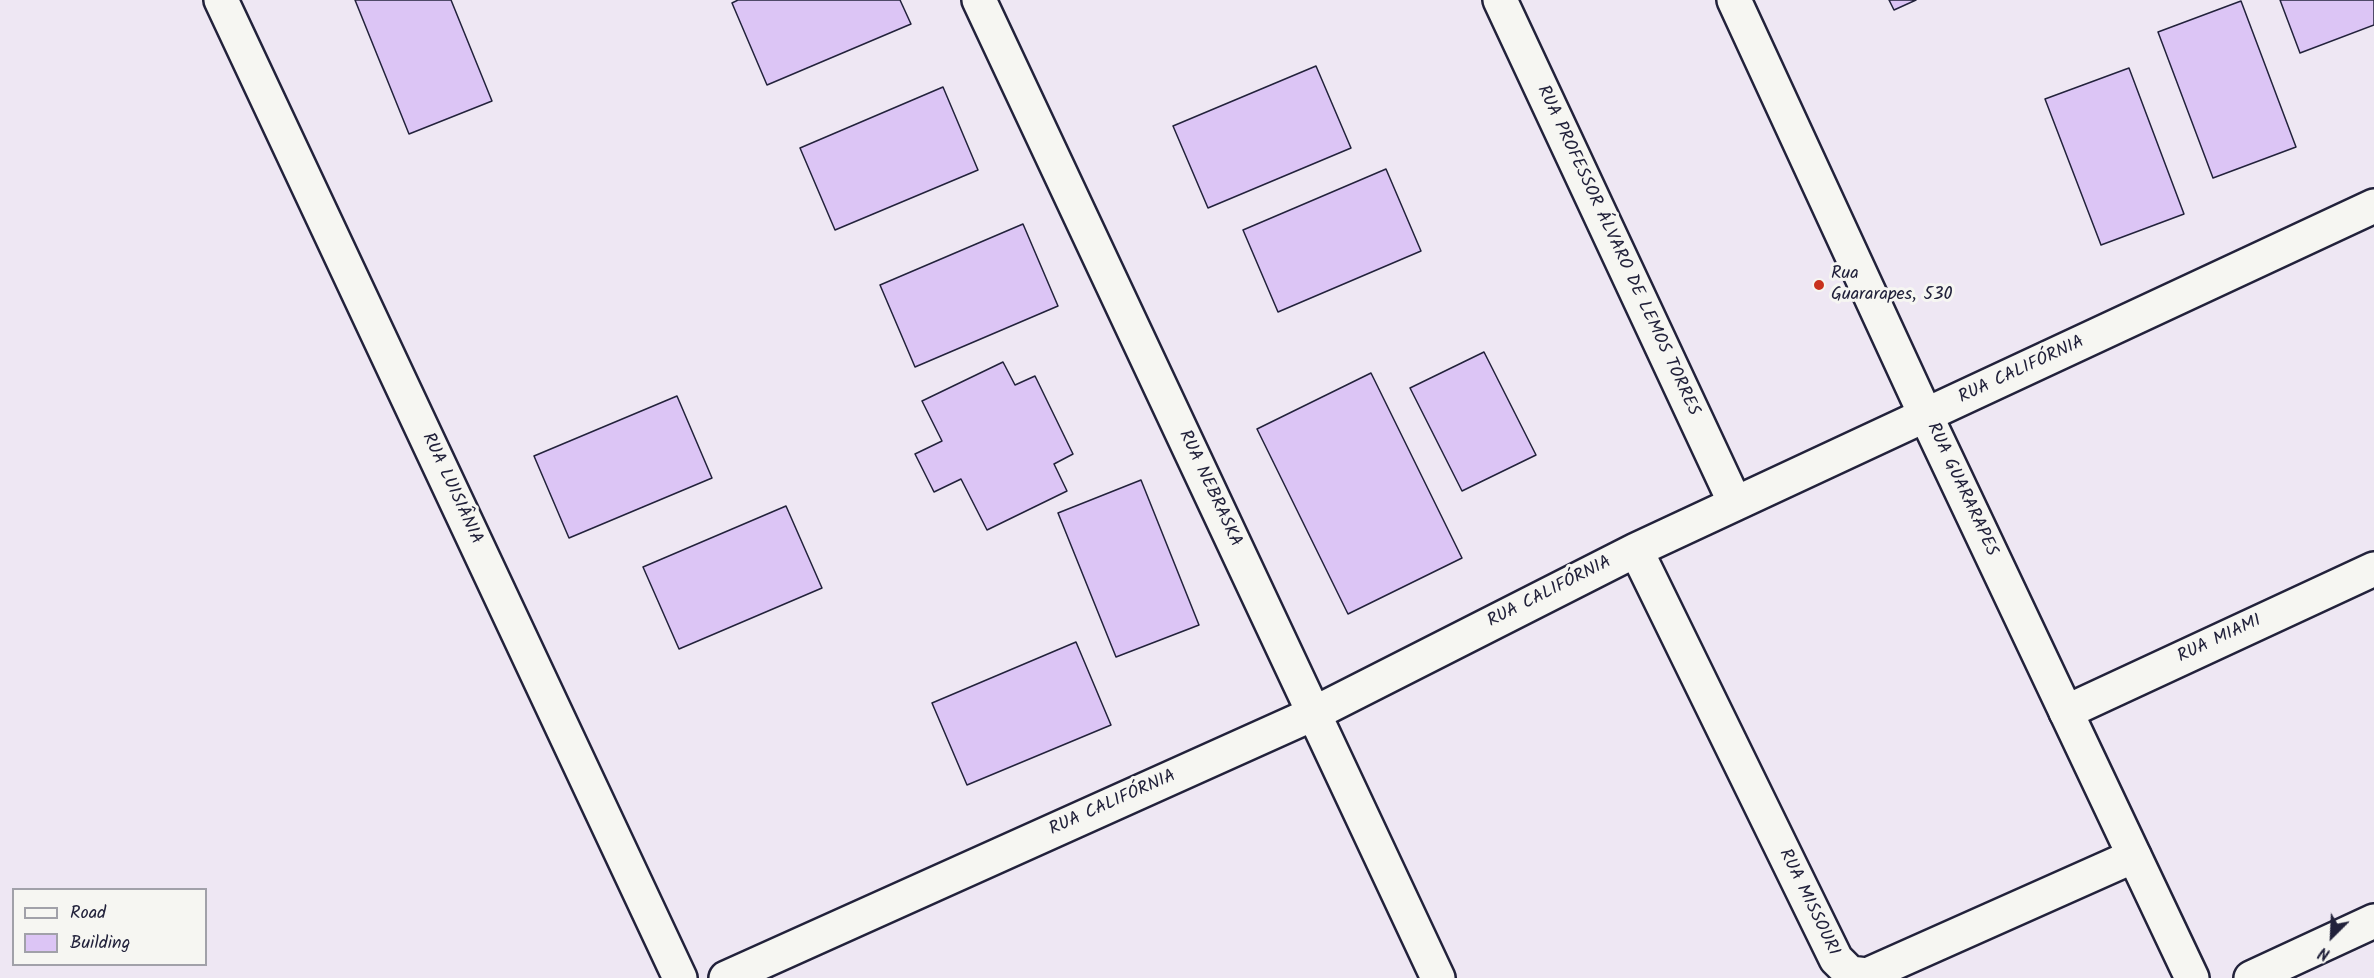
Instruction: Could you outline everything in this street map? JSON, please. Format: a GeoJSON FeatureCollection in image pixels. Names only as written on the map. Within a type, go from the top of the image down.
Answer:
{"type":"FeatureCollection","features":[{"type":"Feature","properties":{"kind":"street","name":"RUA LUISIÂNIA"},"geometry":{"type":"LineString","coordinates":[[221,0],[680,978]]}},
{"type":"Feature","properties":{"kind":"street","name":"RUA NEBRASKA"},"geometry":{"type":"LineString","coordinates":[[979,0],[1438,978]]}},
{"type":"Feature","properties":{"kind":"street","name":"RUA PROFESSOR ÁLVARO DE LEMOS TORRES"},"geometry":{"type":"LineString","coordinates":[[1500,0],[1735,503]]}},
{"type":"Feature","properties":{"kind":"street","name":"RUA GUARARAPES"},"geometry":{"type":"LineString","coordinates":[[1734,0],[1926,416],[2192,978]]}},
{"type":"Feature","properties":{"kind":"street","name":"RUA CALIFÓRNIA"},"geometry":{"type":"LineString","coordinates":[[726,978],[1315,713],[1636,550],[2374,206]]}},
{"type":"Feature","properties":{"kind":"street","name":"RUA MISSOURI"},"geometry":{"type":"LineString","coordinates":[[1636,550],[1836,959],[1850,973],[1867,975],[2134,856]]}},
{"type":"Feature","properties":{"kind":"street","name":"RUA MIAMI"},"geometry":{"type":"LineString","coordinates":[[2066,712],[2374,569]]}},
{"type":"Feature","properties":{"kind":"street"},"geometry":{"type":"LineString","coordinates":[[2251,978],[2374,921]]}},
{"type":"Feature","properties":{"kind":"building"},"geometry":{"type":"Polygon","coordinates":[[[355,0],[451,0],[492,101],[409,134],[355,0]]]}},
{"type":"Feature","properties":{"kind":"building"},"geometry":{"type":"Polygon","coordinates":[[[738,0],[900,0],[911,24],[767,85],[732,3],[738,0]]]}},
{"type":"Feature","properties":{"kind":"building"},"geometry":{"type":"Polygon","coordinates":[[[1889,0],[1916,0],[1894,10],[1889,0]]]}},
{"type":"Feature","properties":{"kind":"building"},"geometry":{"type":"Polygon","coordinates":[[[2280,0],[2374,0],[2374,25],[2300,53],[2280,0]]]}},
{"type":"Feature","properties":{"kind":"building"},"geometry":{"type":"Polygon","coordinates":[[[2241,1],[2296,147],[2213,178],[2158,32],[2241,1]]]}},
{"type":"Feature","properties":{"kind":"building"},"geometry":{"type":"Polygon","coordinates":[[[1316,66],[1351,148],[1208,208],[1173,126],[1316,66]]]}},
{"type":"Feature","properties":{"kind":"building"},"geometry":{"type":"Polygon","coordinates":[[[2129,68],[2184,214],[2101,245],[2045,99],[2129,68]]]}},
{"type":"Feature","properties":{"kind":"building"},"geometry":{"type":"Polygon","coordinates":[[[943,87],[978,170],[835,230],[800,148],[943,87]]]}},
{"type":"Feature","properties":{"kind":"building"},"geometry":{"type":"Polygon","coordinates":[[[1386,169],[1421,251],[1278,312],[1243,230],[1386,169]]]}},
{"type":"Feature","properties":{"kind":"building"},"geometry":{"type":"Polygon","coordinates":[[[1023,224],[1058,306],[915,367],[880,285],[1023,224]]]}},
{"type":"Feature","properties":{"kind":"building"},"geometry":{"type":"Polygon","coordinates":[[[1484,352],[1536,455],[1462,491],[1410,388],[1484,352]]]}},
{"type":"Feature","properties":{"kind":"building"},"geometry":{"type":"Polygon","coordinates":[[[1003,362],[1015,385],[1035,376],[1073,454],[1054,464],[1067,491],[987,530],[961,479],[934,492],[915,454],[942,441],[922,401],[1003,362]]]}},
{"type":"Feature","properties":{"kind":"building"},"geometry":{"type":"Polygon","coordinates":[[[1371,373],[1462,558],[1348,614],[1257,429],[1371,373]]]}},
{"type":"Feature","properties":{"kind":"building"},"geometry":{"type":"Polygon","coordinates":[[[677,396],[712,478],[569,538],[534,456],[677,396]]]}},
{"type":"Feature","properties":{"kind":"building"},"geometry":{"type":"Polygon","coordinates":[[[1141,480],[1199,625],[1116,657],[1058,513],[1141,480]]]}},
{"type":"Feature","properties":{"kind":"building"},"geometry":{"type":"Polygon","coordinates":[[[786,506],[822,588],[679,649],[643,567],[786,506]]]}},
{"type":"Feature","properties":{"kind":"building"},"geometry":{"type":"Polygon","coordinates":[[[1076,642],[1111,725],[967,785],[932,703],[1076,642]]]}},
{"type":"Feature","properties":{"kind":"place","name":"Rua Guararapes, 530"},"geometry":{"type":"Point","coordinates":[1819,285]}}]}
